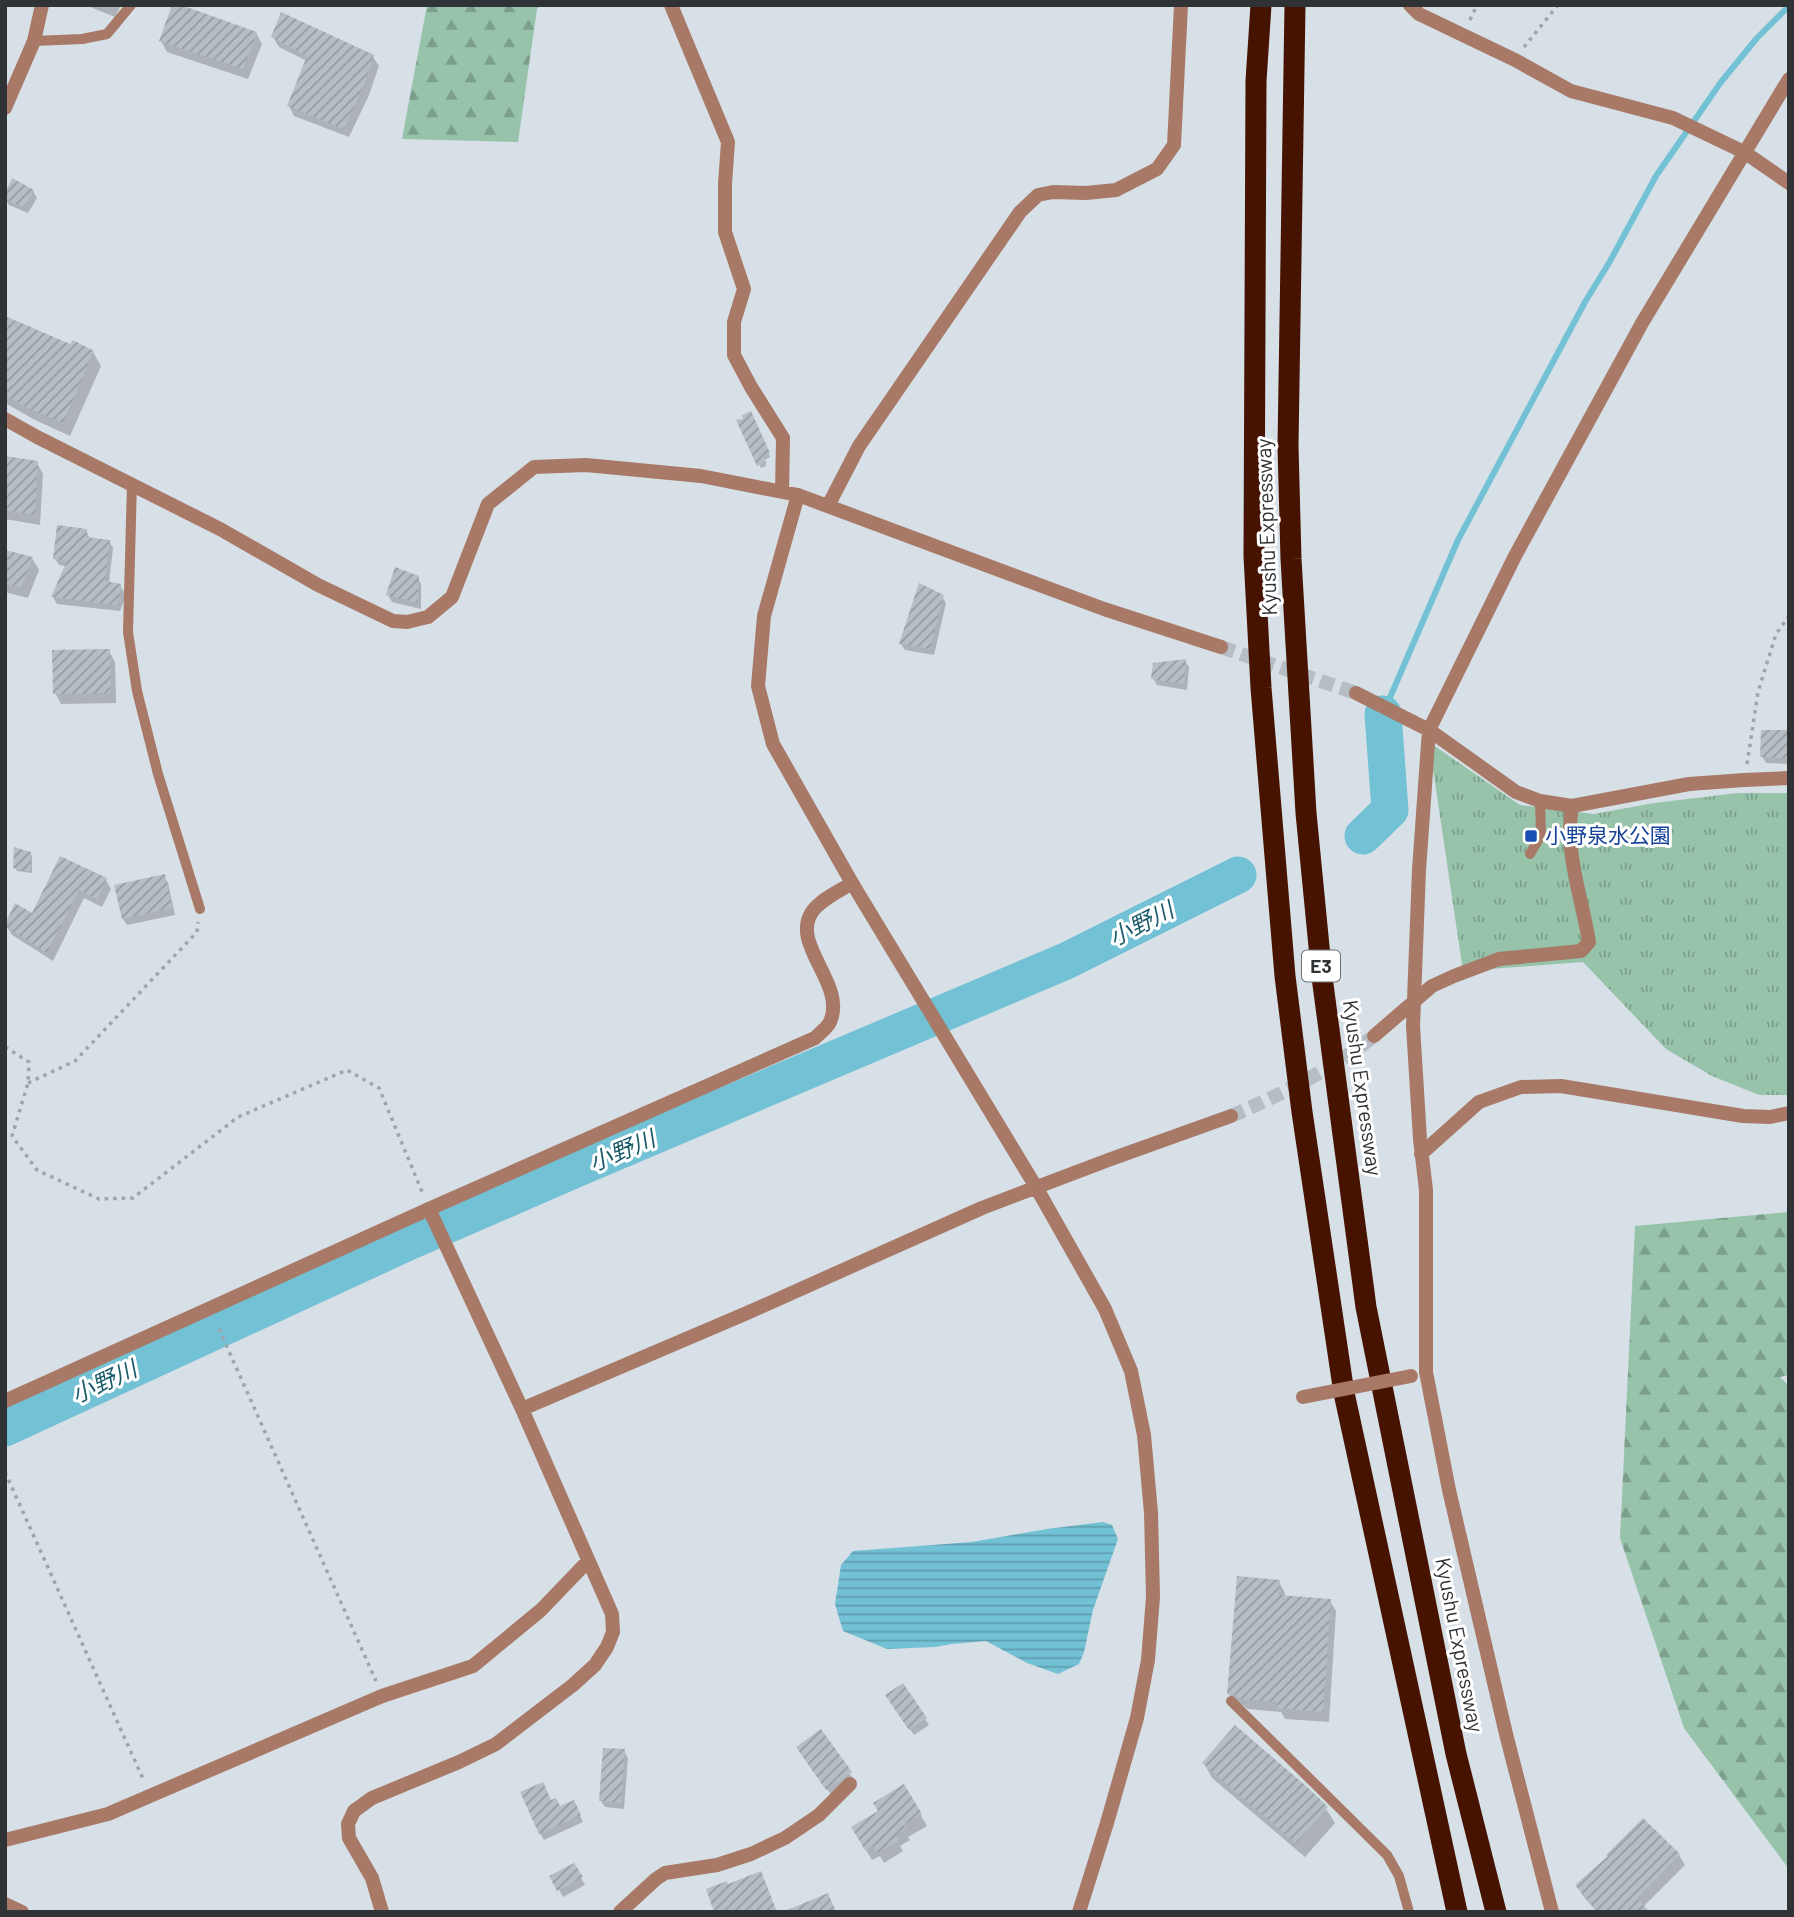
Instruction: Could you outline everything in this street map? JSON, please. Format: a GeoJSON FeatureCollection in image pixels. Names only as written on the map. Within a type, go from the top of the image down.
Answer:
{"type":"FeatureCollection","features":[{"type":"Feature","properties":{"kind":"highway","name":"Kyushu Expressway"},"geometry":{"type":"LineString","coordinates":[[1261,5],[1256,94],[1254,556],[1261,688],[1285,976],[1302,1112],[1344,1394],[1457,1912]]}},
{"type":"Feature","properties":{"kind":"highway","name":"Kyushu Expressway"},"geometry":{"type":"LineString","coordinates":[[1295,5],[1288,459],[1306,813],[1322,977],[1366,1307],[1456,1754],[1496,1912]]}},
{"type":"Feature","properties":{"kind":"street"},"geometry":{"type":"LineString","coordinates":[[5,108],[34,41],[41,5]]}},
{"type":"Feature","properties":{"kind":"street"},"geometry":{"type":"LineString","coordinates":[[671,5],[728,142],[725,232],[744,289],[734,322],[734,355],[783,438],[782,492]]}},
{"type":"Feature","properties":{"kind":"street"},"geometry":{"type":"LineString","coordinates":[[828,506],[859,446],[1020,212],[1038,195],[1116,190],[1157,169],[1174,145],[1181,5]]}},
{"type":"Feature","properties":{"kind":"street"},"geometry":{"type":"LineString","coordinates":[[1410,5],[1419,14],[1515,60],[1571,91],[1673,118],[1718,139],[1744,152],[1789,183]]}},
{"type":"Feature","properties":{"kind":"street"},"geometry":{"type":"LineString","coordinates":[[1552,1912],[1506,1734],[1449,1490],[1426,1372],[1426,1190],[1421,1154],[1413,1026],[1419,870],[1429,730],[1515,556],[1642,323],[1789,79]]}},
{"type":"Feature","properties":{"kind":"street"},"geometry":{"type":"LineString","coordinates":[[5,419],[220,529],[318,585],[393,621],[407,622],[428,618],[452,597],[488,503],[534,467],[586,465],[701,476],[798,495],[1104,609],[1221,647]]}},
{"type":"Feature","properties":{"kind":"street"},"geometry":{"type":"LineString","coordinates":[[798,495],[764,616],[758,685],[773,744],[852,883],[1036,1187],[1105,1308],[1131,1371],[1144,1435],[1151,1513],[1153,1598],[1148,1660],[1137,1718],[1079,1912]]}},
{"type":"Feature","properties":{"kind":"street"},"geometry":{"type":"LineString","coordinates":[[1356,693],[1429,730],[1516,792],[1540,801],[1572,806],[1689,784],[1789,778]]}},
{"type":"Feature","properties":{"kind":"street"},"geometry":{"type":"LineString","coordinates":[[1374,1036],[1432,985],[1499,959],[1581,951],[1589,942],[1570,848],[1569,824],[1572,806]]}},
{"type":"Feature","properties":{"kind":"street"},"geometry":{"type":"LineString","coordinates":[[5,1401],[432,1214],[815,1038],[829,1024],[834,1009],[833,995],[808,940],[808,924],[812,912],[852,883]]}},
{"type":"Feature","properties":{"kind":"street"},"geometry":{"type":"LineString","coordinates":[[1421,1154],[1479,1102],[1521,1087],[1561,1086],[1743,1116],[1770,1117],[1789,1113]]}},
{"type":"Feature","properties":{"kind":"street"},"geometry":{"type":"LineString","coordinates":[[522,1409],[982,1208],[1231,1116]]}},
{"type":"Feature","properties":{"kind":"street"},"geometry":{"type":"LineString","coordinates":[[382,1912],[372,1878],[349,1838],[348,1824],[354,1811],[372,1798],[496,1744],[595,1665],[613,1632],[612,1614],[432,1214]]}},
{"type":"Feature","properties":{"kind":"street"},"geometry":{"type":"LineString","coordinates":[[1303,1397],[1426,1372]]}},
{"type":"Feature","properties":{"kind":"street"},"geometry":{"type":"LineString","coordinates":[[5,1840],[108,1814],[382,1696],[473,1666],[541,1610],[588,1561]]}},
{"type":"Feature","properties":{"kind":"street"},"geometry":{"type":"LineString","coordinates":[[620,1912],[665,1873],[718,1866],[785,1838],[819,1815],[850,1784]]}},
{"type":"Feature","properties":{"kind":"street"},"geometry":{"type":"LineString","coordinates":[[5,1904],[22,1912]]}},
{"type":"Feature","properties":{"kind":"lane"},"geometry":{"type":"LineString","coordinates":[[34,41],[82,39],[107,34],[131,5]]}},
{"type":"Feature","properties":{"kind":"lane"},"geometry":{"type":"LineString","coordinates":[[132,484],[128,632],[137,691],[158,774],[200,909]]}},
{"type":"Feature","properties":{"kind":"lane"},"geometry":{"type":"LineString","coordinates":[[1530,854],[1541,835],[1540,801]]}},
{"type":"Feature","properties":{"kind":"lane"},"geometry":{"type":"LineString","coordinates":[[1231,1701],[1387,1855],[1399,1876],[1409,1912]]}},
{"type":"Feature","properties":{"kind":"path"},"geometry":{"type":"LineString","coordinates":[[1515,60],[1558,5]]}},
{"type":"Feature","properties":{"kind":"path"},"geometry":{"type":"LineString","coordinates":[[1744,780],[1758,692],[1776,634],[1789,616]]}},
{"type":"Feature","properties":{"kind":"path"},"geometry":{"type":"LineString","coordinates":[[29,1083],[75,1061],[197,932],[200,909]]}},
{"type":"Feature","properties":{"kind":"path"},"geometry":{"type":"LineString","coordinates":[[5,1047],[29,1062],[29,1083],[12,1136],[37,1170],[99,1199],[133,1198],[238,1117],[347,1070],[379,1088],[432,1214]]}},
{"type":"Feature","properties":{"kind":"path"},"geometry":{"type":"LineString","coordinates":[[219,1329],[382,1696]]}},
{"type":"Feature","properties":{"kind":"path"},"geometry":{"type":"LineString","coordinates":[[5,1472],[150,1796]]}},
{"type":"Feature","properties":{"kind":"green space"},"geometry":{"type":"Polygon","coordinates":[[[427,5],[542,5],[537,9],[518,142],[402,139],[427,5]]]}},
{"type":"Feature","properties":{"kind":"green space"},"geometry":{"type":"Polygon","coordinates":[[[1429,742],[1520,805],[1594,814],[1654,803],[1738,793],[1789,793],[1789,1095],[1759,1095],[1712,1076],[1666,1049],[1583,962],[1463,971],[1429,742]]]}},
{"type":"Feature","properties":{"kind":"green space"},"geometry":{"type":"Polygon","coordinates":[[[1789,1212],[1789,1375],[1780,1377],[1789,1386],[1789,1869],[1684,1728],[1620,1538],[1635,1226],[1789,1212]]]}},
{"type":"Feature","properties":{"kind":"water"},"geometry":{"type":"Polygon","coordinates":[[[1103,1522],[1112,1525],[1118,1539],[1093,1610],[1079,1664],[1058,1674],[1027,1663],[986,1641],[887,1649],[843,1631],[835,1604],[841,1565],[853,1551],[972,1542],[1103,1522]]]}},
{"type":"Feature","properties":{"kind":"building"},"geometry":{"type":"Polygon","coordinates":[[[172,5],[181,5],[257,32],[243,69],[159,41],[172,5]]]}},
{"type":"Feature","properties":{"kind":"building"},"geometry":{"type":"Polygon","coordinates":[[[281,12],[374,55],[344,129],[287,106],[307,56],[271,37],[281,12]]]}},
{"type":"Feature","properties":{"kind":"building"},"geometry":{"type":"Polygon","coordinates":[[[12,178],[34,190],[24,207],[5,199],[12,178]]]}},
{"type":"Feature","properties":{"kind":"building"},"geometry":{"type":"Polygon","coordinates":[[[5,316],[70,344],[73,340],[94,351],[63,423],[5,395],[5,316]]]}},
{"type":"Feature","properties":{"kind":"building"},"geometry":{"type":"Polygon","coordinates":[[[751,411],[770,453],[764,457],[766,463],[757,466],[736,420],[743,419],[742,415],[751,411]]]}},
{"type":"Feature","properties":{"kind":"building"},"geometry":{"type":"Polygon","coordinates":[[[5,456],[38,461],[35,515],[5,510],[5,456]]]}},
{"type":"Feature","properties":{"kind":"building"},"geometry":{"type":"Polygon","coordinates":[[[57,525],[87,529],[86,537],[110,540],[105,581],[121,584],[116,605],[51,597],[67,561],[53,559],[57,525]]]}},
{"type":"Feature","properties":{"kind":"building"},"geometry":{"type":"Polygon","coordinates":[[[5,550],[33,557],[21,588],[5,583],[5,550]]]}},
{"type":"Feature","properties":{"kind":"building"},"geometry":{"type":"Polygon","coordinates":[[[395,567],[419,576],[418,603],[386,595],[395,567]]]}},
{"type":"Feature","properties":{"kind":"building"},"geometry":{"type":"Polygon","coordinates":[[[919,583],[944,595],[930,649],[899,644],[919,583]]]}},
{"type":"Feature","properties":{"kind":"building"},"geometry":{"type":"Polygon","coordinates":[[[110,649],[111,693],[53,694],[52,650],[110,649]]]}},
{"type":"Feature","properties":{"kind":"building"},"geometry":{"type":"Polygon","coordinates":[[[1186,659],[1184,684],[1151,679],[1153,663],[1186,659]]]}},
{"type":"Feature","properties":{"kind":"building"},"geometry":{"type":"Polygon","coordinates":[[[1761,730],[1789,730],[1789,758],[1760,757],[1761,730]]]}},
{"type":"Feature","properties":{"kind":"building"},"geometry":{"type":"Polygon","coordinates":[[[14,847],[31,852],[31,872],[13,868],[14,847]]]}},
{"type":"Feature","properties":{"kind":"building"},"geometry":{"type":"Polygon","coordinates":[[[60,856],[107,878],[97,899],[79,890],[47,953],[5,924],[15,903],[32,913],[60,856]]]}},
{"type":"Feature","properties":{"kind":"building"},"geometry":{"type":"Polygon","coordinates":[[[165,874],[172,908],[122,919],[114,885],[165,874]]]}},
{"type":"Feature","properties":{"kind":"building"},"geometry":{"type":"Polygon","coordinates":[[[1237,1576],[1280,1580],[1279,1595],[1331,1599],[1323,1712],[1277,1708],[1277,1702],[1240,1699],[1234,1694],[1227,1694],[1237,1576]]]}},
{"type":"Feature","properties":{"kind":"building"},"geometry":{"type":"Polygon","coordinates":[[[903,1683],[927,1718],[909,1730],[885,1695],[903,1683]]]}},
{"type":"Feature","properties":{"kind":"building"},"geometry":{"type":"Polygon","coordinates":[[[1235,1725],[1328,1807],[1296,1844],[1202,1763],[1235,1725]]]}},
{"type":"Feature","properties":{"kind":"building"},"geometry":{"type":"Polygon","coordinates":[[[821,1729],[852,1772],[826,1790],[796,1747],[821,1729]]]}},
{"type":"Feature","properties":{"kind":"building"},"geometry":{"type":"Polygon","coordinates":[[[603,1748],[625,1749],[621,1803],[599,1801],[603,1748]]]}},
{"type":"Feature","properties":{"kind":"building"},"geometry":{"type":"Polygon","coordinates":[[[543,1782],[551,1800],[556,1798],[560,1806],[574,1800],[581,1815],[539,1834],[520,1792],[543,1782]]]}},
{"type":"Feature","properties":{"kind":"building"},"geometry":{"type":"Polygon","coordinates":[[[904,1784],[922,1814],[903,1825],[906,1829],[896,1835],[899,1840],[877,1853],[872,1846],[865,1850],[851,1827],[878,1811],[873,1803],[904,1784]]]}},
{"type":"Feature","properties":{"kind":"building"},"geometry":{"type":"Polygon","coordinates":[[[1643,1818],[1680,1854],[1637,1898],[1650,1912],[1598,1912],[1575,1885],[1608,1856],[1606,1855],[1643,1818]]]}},
{"type":"Feature","properties":{"kind":"building"},"geometry":{"type":"Polygon","coordinates":[[[574,1863],[583,1877],[557,1891],[549,1876],[574,1863]]]}},
{"type":"Feature","properties":{"kind":"building"},"geometry":{"type":"Polygon","coordinates":[[[761,1871],[777,1912],[714,1912],[706,1889],[761,1871]]]}},
{"type":"Feature","properties":{"kind":"building"},"geometry":{"type":"Polygon","coordinates":[[[828,1893],[836,1912],[785,1912],[785,1911],[828,1893]]]}},
{"type":"Feature","properties":{"kind":"waterway"},"geometry":{"type":"LineString","coordinates":[[1385,709],[1458,540],[1585,302],[1656,176],[1721,82],[1757,38],[1789,6]]}},
{"type":"Feature","properties":{"kind":"waterway","name":"小野川"},"geometry":{"type":"LineString","coordinates":[[1363,836],[1390,810],[1383,714]]}},
{"type":"Feature","properties":{"kind":"waterway","name":"小野川"},"geometry":{"type":"LineString","coordinates":[[5,1428],[406,1243],[1066,961],[1238,875]]}},
{"type":"Feature","properties":{"kind":"tunnel"},"geometry":{"type":"LineString","coordinates":[[1221,647],[1356,693]]}},
{"type":"Feature","properties":{"kind":"tunnel"},"geometry":{"type":"LineString","coordinates":[[1231,1116],[1306,1080],[1374,1036]]}},
{"type":"Feature","properties":{"kind":"place","name":"小野泉水公園"},"geometry":{"type":"Point","coordinates":[1531,836]}}]}
